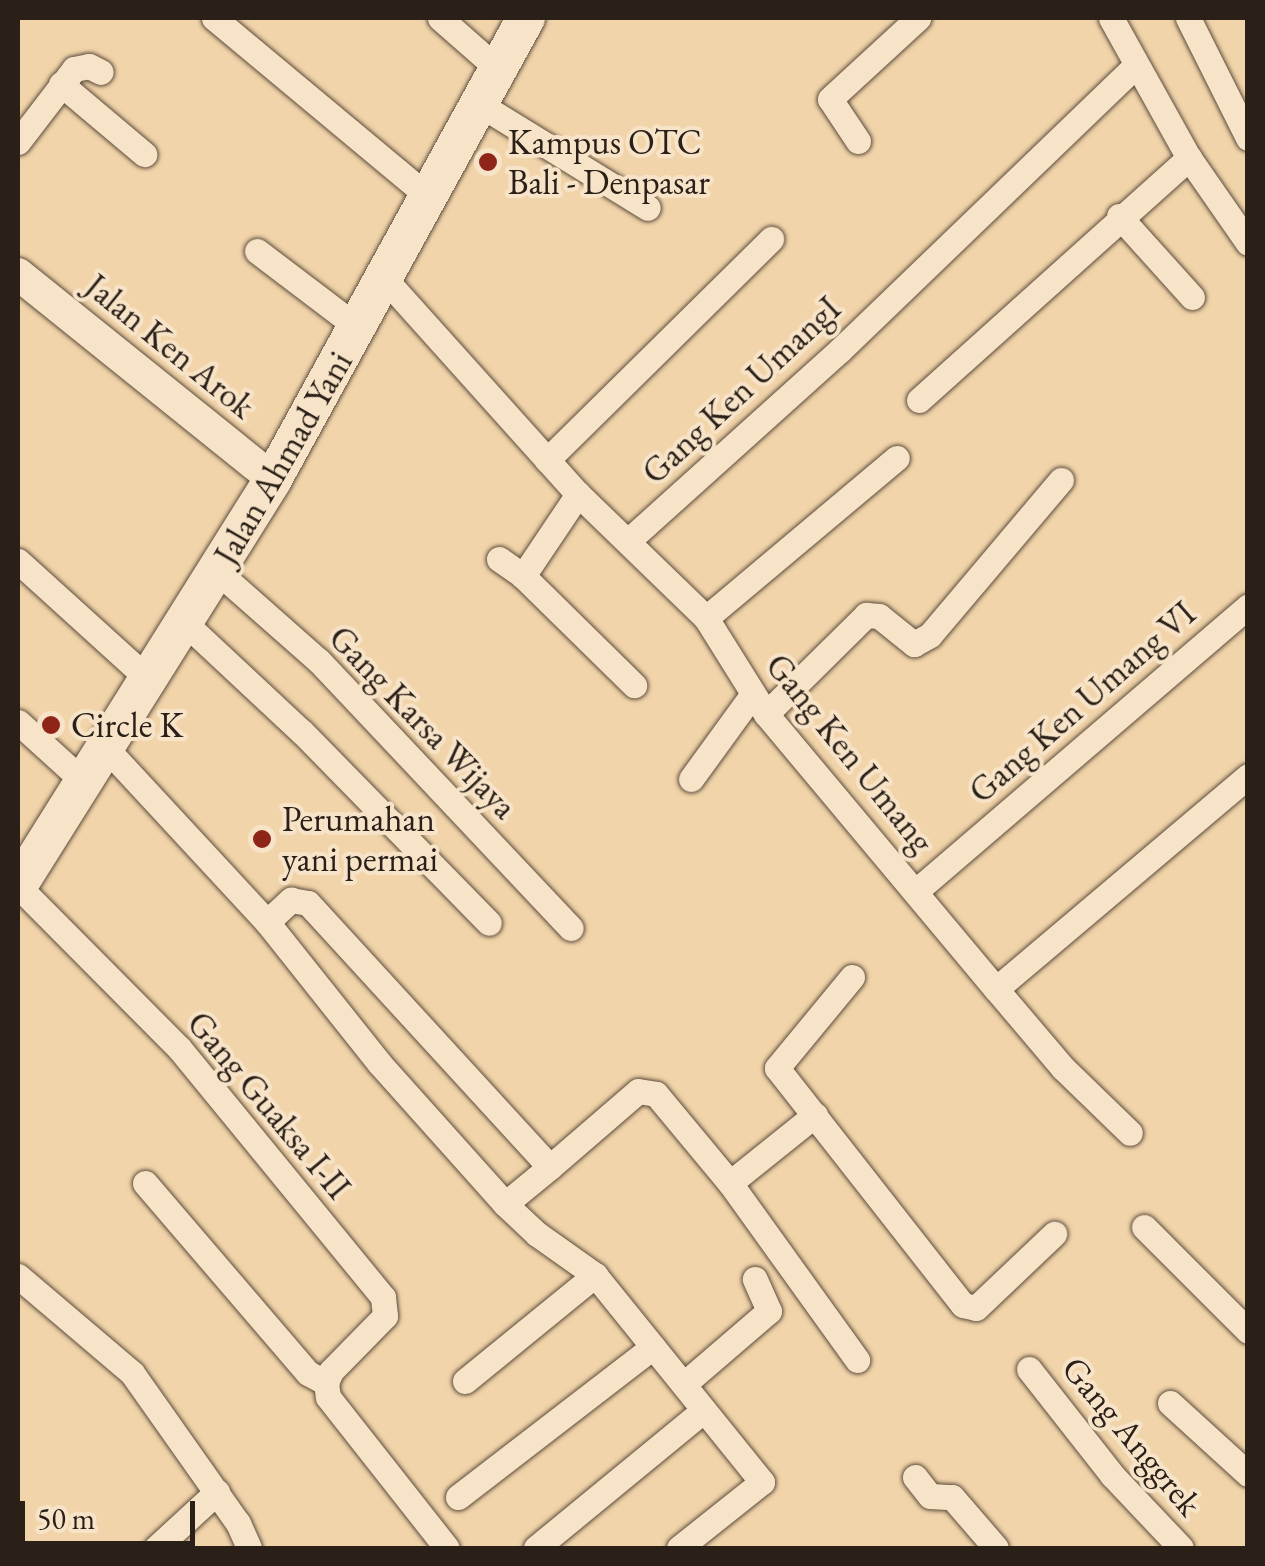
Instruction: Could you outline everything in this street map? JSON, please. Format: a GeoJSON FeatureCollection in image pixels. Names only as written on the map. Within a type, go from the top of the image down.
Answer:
{"type":"FeatureCollection","features":[{"type":"Feature","properties":{"kind":"main road","name":"Jalan Ahmad Yani"},"geometry":{"type":"LineString","coordinates":[[18,886],[273,480],[526,18]]}},
{"type":"Feature","properties":{"kind":"street"},"geometry":{"type":"LineString","coordinates":[[214,18],[429,197]]}},
{"type":"Feature","properties":{"kind":"street"},"geometry":{"type":"LineString","coordinates":[[440,18],[498,69]]}},
{"type":"Feature","properties":{"kind":"street"},"geometry":{"type":"LineString","coordinates":[[858,141],[830,98],[918,18]]}},
{"type":"Feature","properties":{"kind":"street"},"geometry":{"type":"LineString","coordinates":[[1111,18],[1134,66],[1189,158],[1248,243]]}},
{"type":"Feature","properties":{"kind":"street"},"geometry":{"type":"LineString","coordinates":[[1188,18],[1248,138]]}},
{"type":"Feature","properties":{"kind":"street","name":"Gang Ken UmangI"},"geometry":{"type":"LineString","coordinates":[[630,540],[900,292],[1134,66]]}},
{"type":"Feature","properties":{"kind":"street"},"geometry":{"type":"LineString","coordinates":[[18,142],[62,84],[80,67],[101,72]]}},
{"type":"Feature","properties":{"kind":"street"},"geometry":{"type":"LineString","coordinates":[[62,84],[144,154]]}},
{"type":"Feature","properties":{"kind":"street"},"geometry":{"type":"LineString","coordinates":[[479,104],[648,208]]}},
{"type":"Feature","properties":{"kind":"street"},"geometry":{"type":"LineString","coordinates":[[919,400],[995,336],[1120,216],[1189,158]]}},
{"type":"Feature","properties":{"kind":"street"},"geometry":{"type":"LineString","coordinates":[[1120,216],[1192,297]]}},
{"type":"Feature","properties":{"kind":"street"},"geometry":{"type":"LineString","coordinates":[[547,460],[771,239]]}},
{"type":"Feature","properties":{"kind":"street"},"geometry":{"type":"LineString","coordinates":[[257,251],[358,327]]}},
{"type":"Feature","properties":{"kind":"street","name":"Jalan Ken Arok"},"geometry":{"type":"LineString","coordinates":[[18,274],[273,480]]}},
{"type":"Feature","properties":{"kind":"street","name":"Gang Ken Umang"},"geometry":{"type":"LineString","coordinates":[[384,278],[578,494],[630,540],[706,618],[759,704],[1063,1068],[1130,1133]]}},
{"type":"Feature","properties":{"kind":"street"},"geometry":{"type":"LineString","coordinates":[[706,618],[897,458]]}},
{"type":"Feature","properties":{"kind":"street"},"geometry":{"type":"LineString","coordinates":[[691,779],[759,704],[866,615],[880,616],[914,644],[930,635],[1061,480]]}},
{"type":"Feature","properties":{"kind":"street"},"geometry":{"type":"LineString","coordinates":[[522,576],[578,494]]}},
{"type":"Feature","properties":{"kind":"street"},"geometry":{"type":"LineString","coordinates":[[499,559],[522,576],[634,685]]}},
{"type":"Feature","properties":{"kind":"street"},"geometry":{"type":"LineString","coordinates":[[18,560],[147,678]]}},
{"type":"Feature","properties":{"kind":"street","name":"Gang Karsa Wijaya"},"geometry":{"type":"LineString","coordinates":[[218,572],[319,661],[571,928]]}},
{"type":"Feature","properties":{"kind":"street","name":"Gang Ken Umang VI"},"geometry":{"type":"LineString","coordinates":[[917,890],[1248,606]]}},
{"type":"Feature","properties":{"kind":"street"},"geometry":{"type":"LineString","coordinates":[[186,624],[302,732],[488,922]]}},
{"type":"Feature","properties":{"kind":"street"},"geometry":{"type":"LineString","coordinates":[[18,722],[82,780]]}},
{"type":"Feature","properties":{"kind":"street"},"geometry":{"type":"LineString","coordinates":[[104,746],[268,922],[380,1064],[505,1204],[537,1234],[595,1276],[762,1482],[679,1548]]}},
{"type":"Feature","properties":{"kind":"street"},"geometry":{"type":"LineString","coordinates":[[996,989],[1248,776]]}},
{"type":"Feature","properties":{"kind":"street","name":"Gang Guaksa I-II"},"geometry":{"type":"LineString","coordinates":[[18,886],[179,1048],[383,1297],[386,1316],[331,1371],[326,1383]]}},
{"type":"Feature","properties":{"kind":"street"},"geometry":{"type":"LineString","coordinates":[[268,922],[291,900],[308,902],[550,1166]]}},
{"type":"Feature","properties":{"kind":"street"},"geometry":{"type":"LineString","coordinates":[[852,977],[776,1064],[815,1116],[968,1308],[976,1308],[1054,1234]]}},
{"type":"Feature","properties":{"kind":"street"},"geometry":{"type":"LineString","coordinates":[[505,1204],[627,1100],[646,1090],[656,1094],[730,1183],[858,1360]]}},
{"type":"Feature","properties":{"kind":"street"},"geometry":{"type":"LineString","coordinates":[[730,1183],[815,1116]]}},
{"type":"Feature","properties":{"kind":"street"},"geometry":{"type":"LineString","coordinates":[[145,1183],[308,1373],[326,1383],[328,1397],[447,1548]]}},
{"type":"Feature","properties":{"kind":"street"},"geometry":{"type":"LineString","coordinates":[[1144,1227],[1248,1331]]}},
{"type":"Feature","properties":{"kind":"street"},"geometry":{"type":"LineString","coordinates":[[18,1276],[132,1374],[217,1492],[250,1548]]}},
{"type":"Feature","properties":{"kind":"street"},"geometry":{"type":"LineString","coordinates":[[464,1381],[595,1276]]}},
{"type":"Feature","properties":{"kind":"street"},"geometry":{"type":"LineString","coordinates":[[684,1384],[769,1310],[756,1279]]}},
{"type":"Feature","properties":{"kind":"street"},"geometry":{"type":"LineString","coordinates":[[458,1497],[653,1346]]}},
{"type":"Feature","properties":{"kind":"street","name":"Gang Anggrek"},"geometry":{"type":"LineString","coordinates":[[1030,1369],[1112,1475],[1181,1548]]}},
{"type":"Feature","properties":{"kind":"street"},"geometry":{"type":"LineString","coordinates":[[1170,1403],[1248,1474]]}},
{"type":"Feature","properties":{"kind":"street"},"geometry":{"type":"LineString","coordinates":[[536,1548],[704,1410]]}},
{"type":"Feature","properties":{"kind":"street"},"geometry":{"type":"LineString","coordinates":[[915,1477],[930,1496],[952,1497],[996,1548]]}},
{"type":"Feature","properties":{"kind":"street"},"geometry":{"type":"LineString","coordinates":[[156,1548],[217,1492]]}},
{"type":"Feature","properties":{"kind":"place","name":"Kampus OTC Bali - Denpasar"},"geometry":{"type":"Point","coordinates":[488,162]}},
{"type":"Feature","properties":{"kind":"place","name":"Circle K"},"geometry":{"type":"Point","coordinates":[51,725]}},
{"type":"Feature","properties":{"kind":"place","name":"Perumahan yani permai"},"geometry":{"type":"Point","coordinates":[262,839]}}]}
